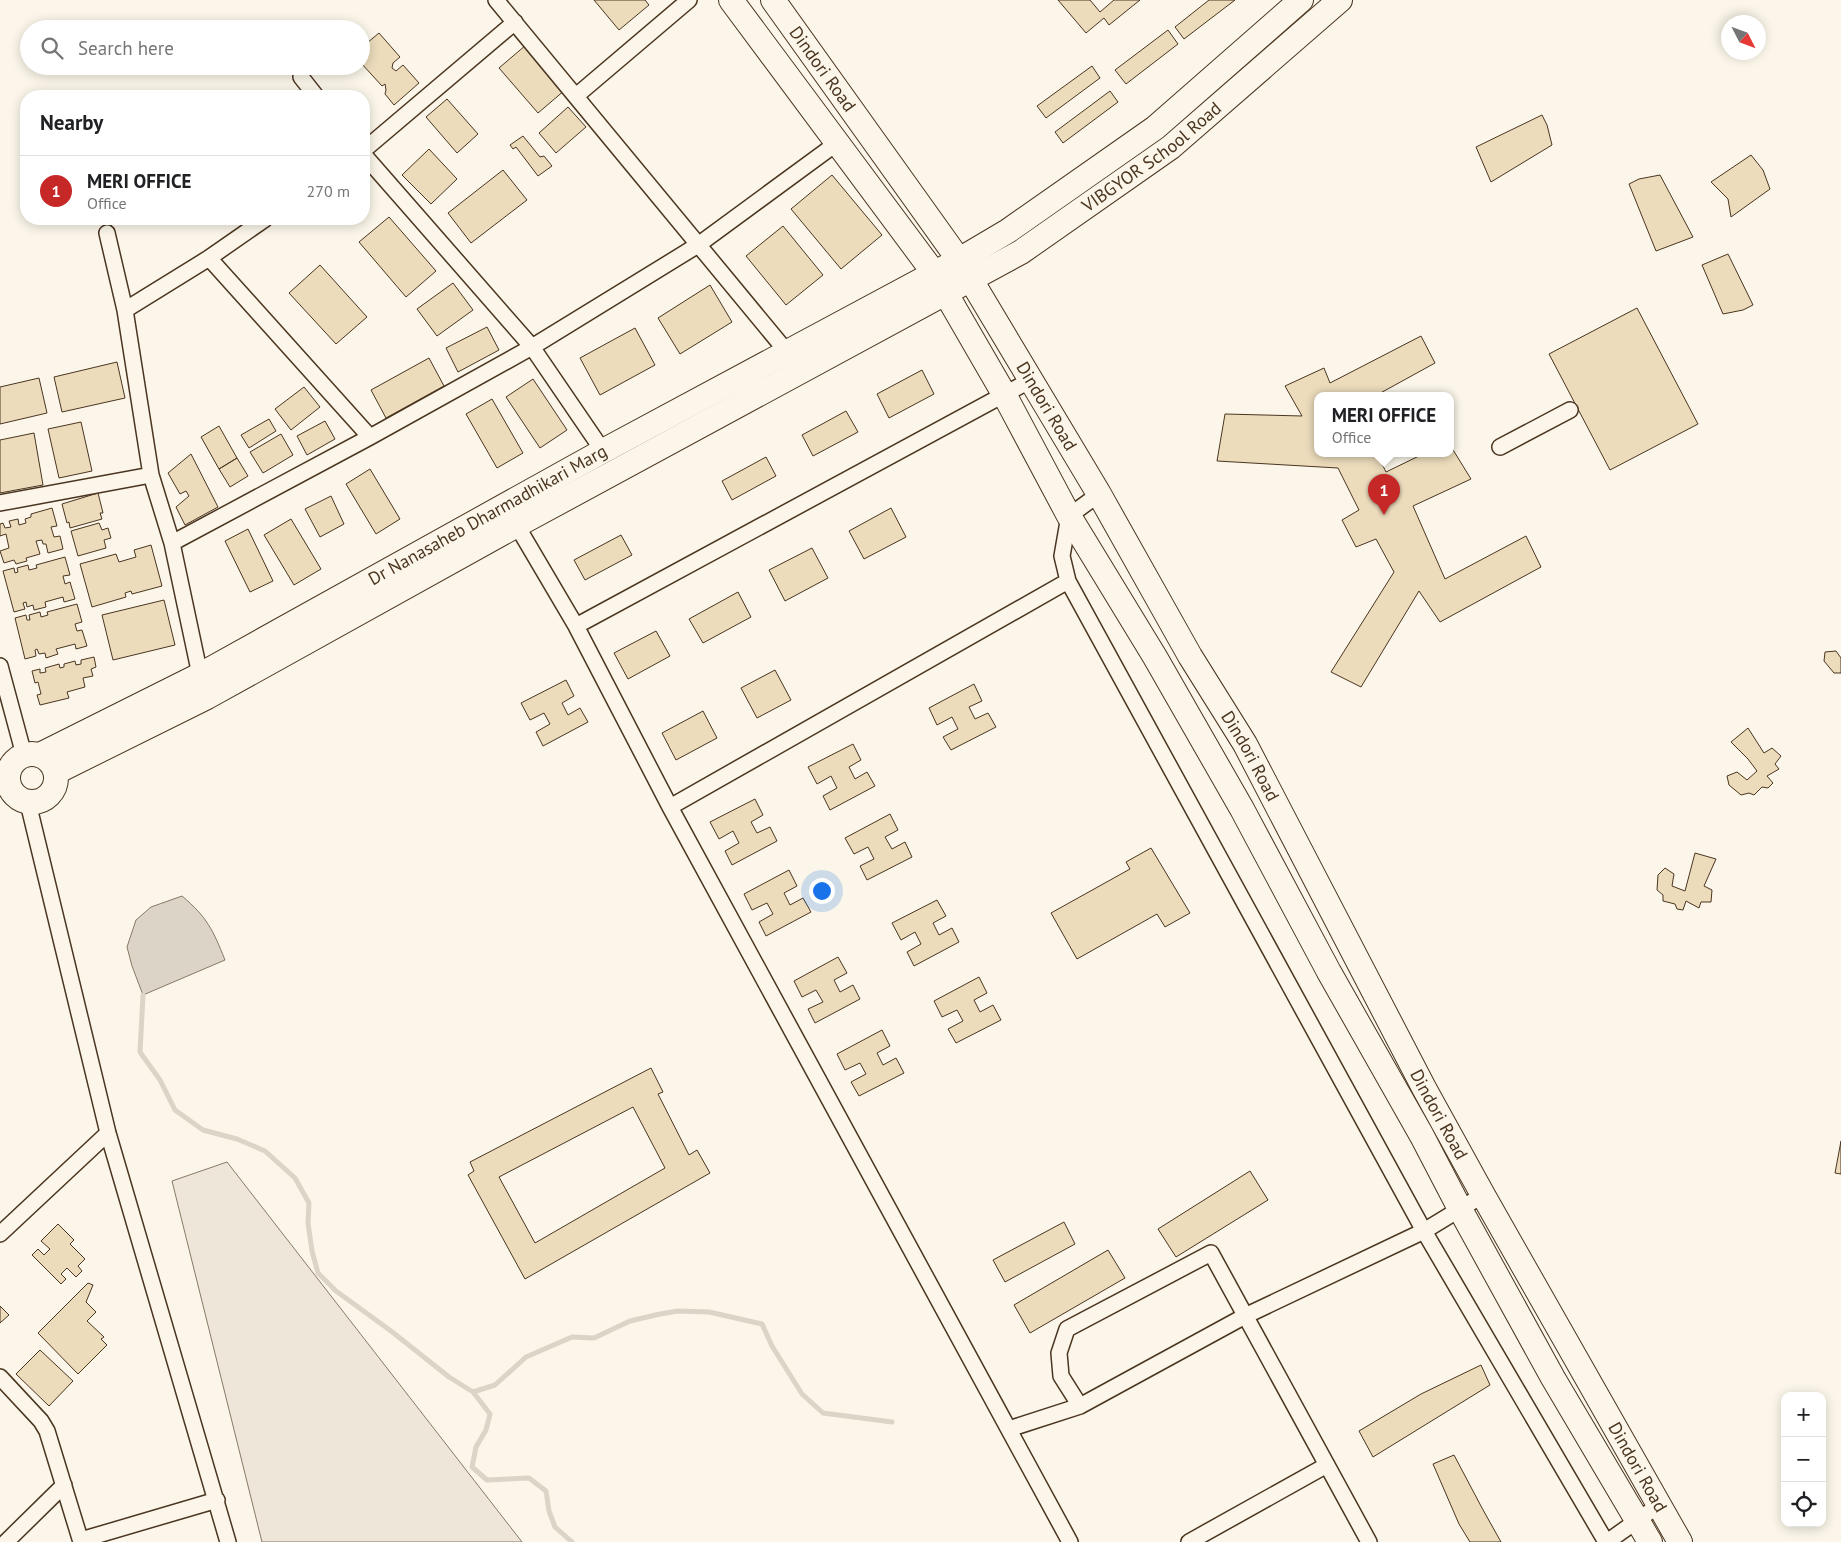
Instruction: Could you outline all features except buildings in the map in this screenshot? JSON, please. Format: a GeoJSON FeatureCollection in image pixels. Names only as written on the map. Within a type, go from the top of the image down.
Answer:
{"type":"FeatureCollection","features":[{"type":"Feature","properties":{"kind":"main road"},"geometry":{"type":"LineString","coordinates":[[731,0],[940,283],[1004,394],[1069,516],[1155,657],[1242,808],[1329,972],[1422,1136],[1460,1209],[1554,1378],[1650,1542]]}},
{"type":"Feature","properties":{"kind":"main road","name":"Dindori Road"},"geometry":{"type":"LineString","coordinates":[[772,0],[959,260],[1099,494],[1190,656],[1245,744],[1424,1088],[1680,1542]]}},
{"type":"Feature","properties":{"kind":"main road","name":"VIBGYOR School Road"},"geometry":{"type":"LineString","coordinates":[[940,283],[959,260],[1008,231],[1155,128],[1301,0]]}},
{"type":"Feature","properties":{"kind":"main road","name":"VIBGYOR School Road"},"geometry":{"type":"LineString","coordinates":[[940,283],[971,280],[1021,252],[1171,147],[1340,0]]}},
{"type":"Feature","properties":{"kind":"main road","name":"Dr Nanasaheb Dharmadhikari Marg"},"geometry":{"type":"LineString","coordinates":[[56,772],[207,697],[511,515],[603,451],[787,352],[940,283]]}},
{"type":"Feature","properties":{"kind":"main road","name":"Dr Nanasaheb Dharmadhikari Marg"},"geometry":{"type":"LineString","coordinates":[[32,755],[200,675],[511,515],[940,283]]}},
{"type":"Feature","properties":{"kind":"main road"},"geometry":{"type":"LineString","coordinates":[[32,755],[47,759],[56,772],[56,780],[50,795],[36,803],[10,791],[11,765],[32,755]]}},
{"type":"Feature","properties":{"kind":"street"},"geometry":{"type":"LineString","coordinates":[[496,0],[787,352]]}},
{"type":"Feature","properties":{"kind":"street"},"geometry":{"type":"LineString","coordinates":[[576,96],[689,0]]}},
{"type":"Feature","properties":{"kind":"street"},"geometry":{"type":"LineString","coordinates":[[370,145],[515,22]]}},
{"type":"Feature","properties":{"kind":"street"},"geometry":{"type":"LineString","coordinates":[[300,77],[311,90]]}},
{"type":"Feature","properties":{"kind":"street"},"geometry":{"type":"LineString","coordinates":[[172,543],[370,437],[532,346],[698,245],[837,144]]}},
{"type":"Feature","properties":{"kind":"street"},"geometry":{"type":"LineString","coordinates":[[370,163],[532,346],[603,451]]}},
{"type":"Feature","properties":{"kind":"street"},"geometry":{"type":"LineString","coordinates":[[125,310],[209,258],[256,225]]}},
{"type":"Feature","properties":{"kind":"street"},"geometry":{"type":"LineString","coordinates":[[107,233],[125,310],[151,475],[172,543],[200,675]]}},
{"type":"Feature","properties":{"kind":"street"},"geometry":{"type":"LineString","coordinates":[[209,258],[370,437]]}},
{"type":"Feature","properties":{"kind":"street"},"geometry":{"type":"LineString","coordinates":[[576,626],[1031,380]]}},
{"type":"Feature","properties":{"kind":"street"},"geometry":{"type":"LineString","coordinates":[[1500,447],[1570,410]]}},
{"type":"Feature","properties":{"kind":"street"},"geometry":{"type":"LineString","coordinates":[[0,503],[151,475]]}},
{"type":"Feature","properties":{"kind":"street"},"geometry":{"type":"LineString","coordinates":[[1099,494],[1069,516],[1062,556],[1068,581],[1424,1231],[1606,1542],[1659,1505]]}},
{"type":"Feature","properties":{"kind":"street"},"geometry":{"type":"LineString","coordinates":[[511,515],[576,626],[670,807],[1070,1542]]}},
{"type":"Feature","properties":{"kind":"street"},"geometry":{"type":"LineString","coordinates":[[670,807],[1068,581]]}},
{"type":"Feature","properties":{"kind":"street"},"geometry":{"type":"LineString","coordinates":[[0,666],[32,755]]}},
{"type":"Feature","properties":{"kind":"street"},"geometry":{"type":"LineString","coordinates":[[10,791],[108,1134],[228,1542]]}},
{"type":"Feature","properties":{"kind":"street"},"geometry":{"type":"LineString","coordinates":[[0,1234],[108,1134]]}},
{"type":"Feature","properties":{"kind":"street"},"geometry":{"type":"LineString","coordinates":[[1009,1429],[1080,1406],[1246,1316],[1424,1231],[1483,1195]]}},
{"type":"Feature","properties":{"kind":"street"},"geometry":{"type":"LineString","coordinates":[[1080,1406],[1061,1376],[1059,1353],[1067,1329],[1211,1253],[1369,1542]]}},
{"type":"Feature","properties":{"kind":"street"},"geometry":{"type":"LineString","coordinates":[[0,1377],[41,1421],[50,1439],[81,1541],[217,1500]]}},
{"type":"Feature","properties":{"kind":"street"},"geometry":{"type":"LineString","coordinates":[[1189,1542],[1327,1465]]}},
{"type":"Feature","properties":{"kind":"street"},"geometry":{"type":"LineString","coordinates":[[6,1542],[64,1485]]}},
{"type":"Feature","properties":{"kind":"shaded area"},"geometry":{"type":"Polygon","coordinates":[[[182,896],[198,911],[208,925],[217,940],[225,960],[143,995],[127,947],[136,920],[151,907],[182,896]]]}},
{"type":"Feature","properties":{"kind":"shaded area"},"geometry":{"type":"Polygon","coordinates":[[[227,1162],[522,1542],[262,1542],[172,1181],[227,1162]]]}},
{"type":"Feature","properties":{"kind":"waterway"},"geometry":{"type":"LineString","coordinates":[[143,995],[140,1052],[160,1080],[175,1110],[203,1130],[237,1139],[265,1151],[295,1178],[309,1203],[308,1223],[312,1251],[318,1273],[336,1291],[449,1377],[473,1392],[495,1385],[526,1357],[572,1337],[594,1338],[630,1321],[660,1314],[678,1311],[709,1312],[762,1324],[772,1346],[802,1394],[823,1413],[892,1422]]}},
{"type":"Feature","properties":{"kind":"waterway"},"geometry":{"type":"LineString","coordinates":[[473,1392],[490,1414],[486,1430],[476,1447],[472,1467],[487,1480],[529,1478],[546,1491],[549,1511],[555,1527],[572,1542]]}},
{"type":"Feature","properties":{"kind":"place","name":"MERI OFFICE"},"geometry":{"type":"Point","coordinates":[1384,515]}}]}
